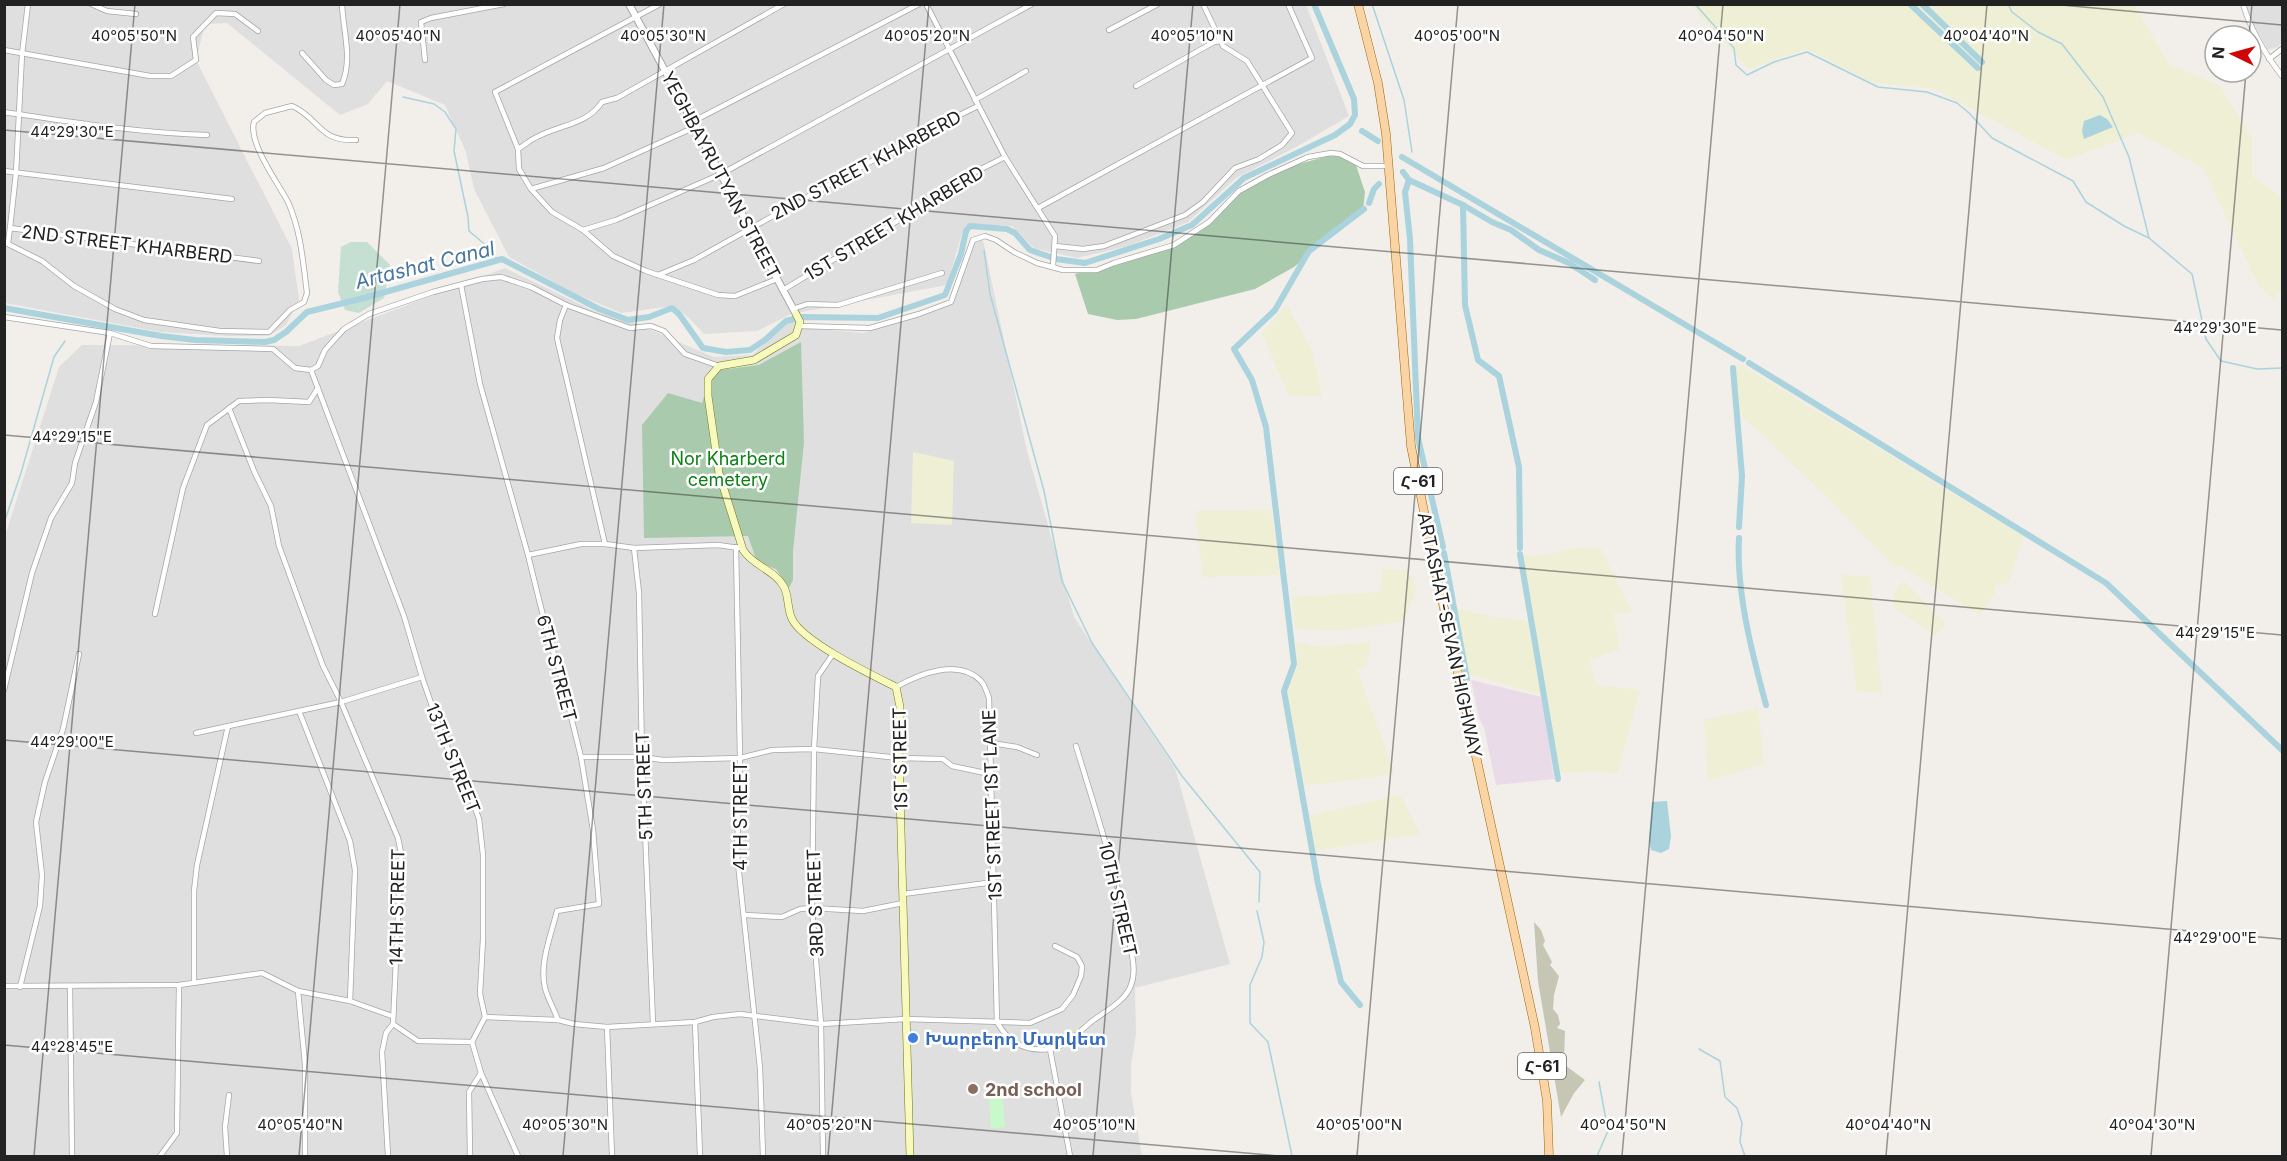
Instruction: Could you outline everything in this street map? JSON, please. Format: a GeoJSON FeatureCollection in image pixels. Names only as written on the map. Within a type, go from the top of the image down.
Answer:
{"type":"FeatureCollection","features":[{"type":"Feature","properties":{"kind":"main road","name":"ARTASHAT-SEVAN HIGHWAY"},"geometry":{"type":"LineString","coordinates":[[1358,4],[1378,83],[1389,166],[1412,446],[1428,533],[1535,1028],[1547,1101],[1549,1156]]}},
{"type":"Feature","properties":{"kind":"main road"},"geometry":{"type":"LineString","coordinates":[[740,549],[719,473],[708,396],[708,379],[719,366],[754,360],[796,334],[800,324],[795,311]]}},
{"type":"Feature","properties":{"kind":"main road","name":"1ST STREET"},"geometry":{"type":"LineString","coordinates":[[740,549],[749,559],[773,574],[785,588],[792,621],[833,654],[896,687],[900,707],[899,758],[910,1156]]}},
{"type":"Feature","properties":{"kind":"street"},"geometry":{"type":"LineString","coordinates":[[9,228],[16,173],[22,54],[28,4]]}},
{"type":"Feature","properties":{"kind":"street"},"geometry":{"type":"LineString","coordinates":[[91,4],[107,11],[136,14]]}},
{"type":"Feature","properties":{"kind":"street"},"geometry":{"type":"LineString","coordinates":[[302,53],[326,80],[334,85],[342,84],[348,58],[342,4]]}},
{"type":"Feature","properties":{"kind":"street"},"geometry":{"type":"LineString","coordinates":[[425,60],[421,22],[504,4]]}},
{"type":"Feature","properties":{"kind":"street","name":"YEGHBAYRUTYAN STREET"},"geometry":{"type":"LineString","coordinates":[[629,4],[795,311]]}},
{"type":"Feature","properties":{"kind":"street"},"geometry":{"type":"LineString","coordinates":[[636,18],[660,4]]}},
{"type":"Feature","properties":{"kind":"street"},"geometry":{"type":"LineString","coordinates":[[518,149],[539,135],[570,125],[596,111],[602,102],[617,98],[784,4]]}},
{"type":"Feature","properties":{"kind":"street"},"geometry":{"type":"LineString","coordinates":[[531,189],[604,168],[693,124],[919,4]]}},
{"type":"Feature","properties":{"kind":"street"},"geometry":{"type":"LineString","coordinates":[[926,4],[1005,157],[1055,236],[1053,266]]}},
{"type":"Feature","properties":{"kind":"street"},"geometry":{"type":"LineString","coordinates":[[583,230],[616,220],[721,174],[1032,4]]}},
{"type":"Feature","properties":{"kind":"street"},"geometry":{"type":"LineString","coordinates":[[1109,30],[1158,4]]}},
{"type":"Feature","properties":{"kind":"street"},"geometry":{"type":"LineString","coordinates":[[1055,246],[1083,249],[1104,246],[1185,215],[1203,202],[1235,168],[1259,159],[1282,145],[1292,133],[1247,61],[1223,46],[1203,4]]}},
{"type":"Feature","properties":{"kind":"street"},"geometry":{"type":"LineString","coordinates":[[1038,208],[1312,58],[1287,4]]}},
{"type":"Feature","properties":{"kind":"street"},"geometry":{"type":"LineString","coordinates":[[2243,4],[2247,22],[2269,59],[2283,76]]}},
{"type":"Feature","properties":{"kind":"street"},"geometry":{"type":"LineString","coordinates":[[4,50],[150,76],[171,76],[196,60],[193,37],[216,13],[235,14],[258,31]]}},
{"type":"Feature","properties":{"kind":"street","name":"1ST STREET KHARBERD"},"geometry":{"type":"LineString","coordinates":[[636,18],[495,92],[518,149],[519,169],[531,189],[552,212],[583,230],[613,256],[658,275],[718,295],[735,296],[777,279]]}},
{"type":"Feature","properties":{"kind":"street"},"geometry":{"type":"LineString","coordinates":[[1136,86],[1220,41]]}},
{"type":"Feature","properties":{"kind":"street"},"geometry":{"type":"LineString","coordinates":[[2269,59],[2283,49]]}},
{"type":"Feature","properties":{"kind":"street","name":"2ND STREET KHARBERD"},"geometry":{"type":"LineString","coordinates":[[975,100],[1026,71]]}},
{"type":"Feature","properties":{"kind":"street"},"geometry":{"type":"LineString","coordinates":[[6,243],[42,261],[74,286],[115,309],[144,320],[220,331],[269,332],[290,310],[303,303],[307,294],[302,247],[288,203],[258,146],[253,132],[254,122],[265,113],[292,106],[328,136],[339,140],[356,140]]}},
{"type":"Feature","properties":{"kind":"street","name":"2ND STREET KHARBERD"},"geometry":{"type":"LineString","coordinates":[[658,275],[694,260],[749,227],[915,137],[978,106]]}},
{"type":"Feature","properties":{"kind":"street"},"geometry":{"type":"LineString","coordinates":[[4,112],[154,132],[207,135]]}},
{"type":"Feature","properties":{"kind":"street"},"geometry":{"type":"LineString","coordinates":[[800,324],[870,328],[951,302],[973,240],[985,236],[1037,263],[1073,271],[1097,270],[1174,245],[1209,222],[1239,191],[1308,157],[1331,153],[1340,154],[1364,166],[1389,166]]}},
{"type":"Feature","properties":{"kind":"street","name":"1ST STREET KHARBERD"},"geometry":{"type":"LineString","coordinates":[[783,290],[942,194],[963,178],[1005,157]]}},
{"type":"Feature","properties":{"kind":"street"},"geometry":{"type":"LineString","coordinates":[[4,171],[232,199]]}},
{"type":"Feature","properties":{"kind":"street","name":"2ND STREET KHARBERD"},"geometry":{"type":"LineString","coordinates":[[6,243],[9,228],[259,261]]}},
{"type":"Feature","properties":{"kind":"street"},"geometry":{"type":"LineString","coordinates":[[795,311],[807,304],[838,305],[942,273]]}},
{"type":"Feature","properties":{"kind":"street"},"geometry":{"type":"LineString","coordinates":[[4,317],[110,333],[151,346],[273,349],[295,368],[311,370],[318,366],[325,350],[344,329],[369,314],[422,295],[482,279],[501,278],[531,287],[566,305],[630,328],[651,326],[664,331],[685,354],[719,366]]}},
{"type":"Feature","properties":{"kind":"street","name":"6TH STREET"},"geometry":{"type":"LineString","coordinates":[[461,285],[480,384],[581,757],[593,830],[598,904],[556,911],[544,976],[545,988],[558,1020]]}},
{"type":"Feature","properties":{"kind":"street"},"geometry":{"type":"LineString","coordinates":[[566,305],[557,338],[586,454],[605,544]]}},
{"type":"Feature","properties":{"kind":"street"},"geometry":{"type":"LineString","coordinates":[[4,690],[32,573],[51,518],[72,483],[75,464],[96,402],[110,333]]}},
{"type":"Feature","properties":{"kind":"street","name":"13TH STREET"},"geometry":{"type":"LineString","coordinates":[[311,370],[404,616],[444,741],[467,786],[479,819],[483,855],[483,939],[480,994],[485,1017]]}},
{"type":"Feature","properties":{"kind":"street"},"geometry":{"type":"LineString","coordinates":[[155,614],[183,488],[207,425],[239,401],[268,400],[303,404],[309,402],[318,388]]}},
{"type":"Feature","properties":{"kind":"street","name":"14TH STREET"},"geometry":{"type":"LineString","coordinates":[[229,408],[254,471],[271,506],[279,546],[323,666],[341,702],[398,838],[401,853],[393,1024]]}},
{"type":"Feature","properties":{"kind":"street"},"geometry":{"type":"LineString","coordinates":[[528,555],[581,544],[605,544],[634,548],[718,545],[740,549]]}},
{"type":"Feature","properties":{"kind":"street","name":"5TH STREET"},"geometry":{"type":"LineString","coordinates":[[634,548],[639,593],[642,756],[653,1024]]}},
{"type":"Feature","properties":{"kind":"street","name":"4TH STREET"},"geometry":{"type":"LineString","coordinates":[[740,549],[740,758],[737,854],[760,1068],[764,1156]]}},
{"type":"Feature","properties":{"kind":"street"},"geometry":{"type":"LineString","coordinates":[[20,987],[40,906],[42,875],[36,822],[45,782],[63,729],[79,654]]}},
{"type":"Feature","properties":{"kind":"street","name":"3RD STREET"},"geometry":{"type":"LineString","coordinates":[[823,1156],[821,1024],[812,908],[814,749],[818,676],[833,654]]}},
{"type":"Feature","properties":{"kind":"street","name":"1ST STREET 1ST LANE"},"geometry":{"type":"LineString","coordinates":[[896,687],[914,677],[937,670],[968,671],[982,682],[989,698],[997,1022]]}},
{"type":"Feature","properties":{"kind":"street"},"geometry":{"type":"LineString","coordinates":[[196,733],[341,702],[422,677]]}},
{"type":"Feature","properties":{"kind":"street"},"geometry":{"type":"LineString","coordinates":[[299,711],[350,841],[355,870],[350,1001]]}},
{"type":"Feature","properties":{"kind":"street"},"geometry":{"type":"LineString","coordinates":[[194,982],[194,891],[197,865],[228,726]]}},
{"type":"Feature","properties":{"kind":"street"},"geometry":{"type":"LineString","coordinates":[[991,743],[1017,747],[1037,755]]}},
{"type":"Feature","properties":{"kind":"street","name":"10TH STREET"},"geometry":{"type":"LineString","coordinates":[[1050,1049],[1066,1042],[1123,997],[1131,986],[1133,970],[1120,894],[1076,746]]}},
{"type":"Feature","properties":{"kind":"street"},"geometry":{"type":"LineString","coordinates":[[581,757],[642,756],[663,760],[740,758],[772,750],[814,749],[899,758],[943,759],[952,766],[990,774]]}},
{"type":"Feature","properties":{"kind":"street"},"geometry":{"type":"LineString","coordinates":[[903,894],[994,882]]}},
{"type":"Feature","properties":{"kind":"street"},"geometry":{"type":"LineString","coordinates":[[745,915],[782,917],[800,909],[812,908],[863,911],[903,903]]}},
{"type":"Feature","properties":{"kind":"street"},"geometry":{"type":"LineString","coordinates":[[518,1156],[481,1073],[472,1042],[485,1017],[558,1020],[607,1027],[695,1022],[740,1014],[821,1024],[906,1019],[1030,1023],[1062,1010],[1073,996],[1081,976],[1082,966],[1077,957],[1055,946]]}},
{"type":"Feature","properties":{"kind":"street"},"geometry":{"type":"LineString","coordinates":[[4,986],[179,985],[262,973],[298,991],[350,1001],[393,1016]]}},
{"type":"Feature","properties":{"kind":"street"},"geometry":{"type":"LineString","coordinates":[[160,1156],[177,1133],[179,985]]}},
{"type":"Feature","properties":{"kind":"street"},"geometry":{"type":"LineString","coordinates":[[70,987],[72,1156]]}},
{"type":"Feature","properties":{"kind":"street"},"geometry":{"type":"LineString","coordinates":[[298,991],[305,1064],[305,1156]]}},
{"type":"Feature","properties":{"kind":"street"},"geometry":{"type":"LineString","coordinates":[[695,1022],[700,1156]]}},
{"type":"Feature","properties":{"kind":"street"},"geometry":{"type":"LineString","coordinates":[[997,1022],[1012,1043],[1022,1047],[1050,1049],[1070,1156]]}},
{"type":"Feature","properties":{"kind":"street"},"geometry":{"type":"LineString","coordinates":[[388,1156],[382,1052],[386,1033],[393,1024],[418,1041],[472,1042]]}},
{"type":"Feature","properties":{"kind":"street"},"geometry":{"type":"LineString","coordinates":[[607,1027],[612,1156]]}},
{"type":"Feature","properties":{"kind":"street"},"geometry":{"type":"LineString","coordinates":[[470,1156],[469,1092],[481,1073]]}},
{"type":"Feature","properties":{"kind":"street"},"geometry":{"type":"LineString","coordinates":[[227,1156],[225,1127],[229,1095]]}},
{"type":"Feature","properties":{"kind":"shaded area"},"geometry":{"type":"Polygon","coordinates":[[[4,5],[1306,5],[1349,116],[1236,178],[1188,222],[1128,246],[1077,258],[1034,248],[1012,226],[970,224],[962,233],[947,285],[791,314],[757,331],[704,334],[688,317],[672,306],[621,313],[572,292],[509,257],[474,189],[466,152],[445,105],[387,81],[368,104],[340,115],[227,23],[205,24],[196,60],[292,249],[299,300],[286,325],[268,336],[160,332],[5,303],[4,5]]]}},
{"type":"Feature","properties":{"kind":"shaded area"},"geometry":{"type":"Polygon","coordinates":[[[1691,5],[2134,5],[2169,64],[2203,79],[2203,84],[2220,86],[2252,138],[2252,176],[2282,198],[2282,289],[2273,299],[2259,286],[2203,168],[2138,133],[2067,160],[1935,89],[1874,83],[1807,49],[1748,69],[1691,5]]]}},
{"type":"Feature","properties":{"kind":"shaded area"},"geometry":{"type":"Polygon","coordinates":[[[2246,5],[2282,5],[2282,42],[2278,47],[2268,50],[2263,41],[2263,24],[2253,24],[2246,5]]]}},
{"type":"Feature","properties":{"kind":"shaded area"},"geometry":{"type":"Polygon","coordinates":[[[983,240],[1027,451],[1074,617],[1175,768],[1230,964],[1135,988],[1136,1034],[1131,1065],[1131,1093],[1142,1156],[5,1156],[5,536],[59,367],[82,345],[299,346],[505,268],[596,312],[632,322],[714,357],[752,355],[787,324],[794,321],[817,329],[863,333],[953,302],[974,242],[983,240]]]}},
{"type":"Feature","properties":{"kind":"shaded area"},"geometry":{"type":"Polygon","coordinates":[[[351,242],[367,242],[390,265],[384,298],[359,313],[345,310],[338,292],[341,247],[351,242]]]}},
{"type":"Feature","properties":{"kind":"shaded area"},"geometry":{"type":"Polygon","coordinates":[[[1287,305],[1312,351],[1322,396],[1288,395],[1262,333],[1287,305]]]}},
{"type":"Feature","properties":{"kind":"shaded area"},"geometry":{"type":"Polygon","coordinates":[[[1742,366],[2023,536],[2009,582],[1995,586],[1994,594],[1980,615],[1900,566],[1895,568],[1827,497],[1733,407],[1730,369],[1742,366]]]}},
{"type":"Feature","properties":{"kind":"shaded area"},"geometry":{"type":"Polygon","coordinates":[[[913,452],[954,461],[952,525],[911,523],[913,452]]]}},
{"type":"Feature","properties":{"kind":"shaded area"},"geometry":{"type":"Polygon","coordinates":[[[1271,510],[1280,575],[1203,577],[1195,511],[1271,510]]]}},
{"type":"Feature","properties":{"kind":"shaded area"},"geometry":{"type":"Polygon","coordinates":[[[1600,547],[1632,612],[1613,614],[1620,649],[1590,660],[1596,685],[1640,690],[1617,774],[1594,771],[1557,773],[1543,696],[1467,673],[1452,607],[1488,616],[1529,621],[1523,556],[1600,547]]]}},
{"type":"Feature","properties":{"kind":"shaded area"},"geometry":{"type":"Polygon","coordinates":[[[1383,569],[1408,569],[1416,589],[1405,619],[1399,622],[1338,631],[1295,629],[1292,597],[1380,592],[1383,569]]]}},
{"type":"Feature","properties":{"kind":"shaded area"},"geometry":{"type":"Polygon","coordinates":[[[1841,575],[1870,576],[1882,693],[1857,691],[1841,575]]]}},
{"type":"Feature","properties":{"kind":"shaded area"},"geometry":{"type":"Polygon","coordinates":[[[1904,581],[1946,624],[1935,635],[1893,607],[1895,590],[1904,581]]]}},
{"type":"Feature","properties":{"kind":"shaded area"},"geometry":{"type":"Polygon","coordinates":[[[1295,642],[1318,647],[1371,642],[1366,666],[1357,669],[1394,774],[1305,786],[1287,693],[1298,664],[1295,642]]]}},
{"type":"Feature","properties":{"kind":"shaded area"},"geometry":{"type":"Polygon","coordinates":[[[1471,680],[1542,697],[1554,779],[1496,785],[1471,680]]]}},
{"type":"Feature","properties":{"kind":"shaded area"},"geometry":{"type":"Polygon","coordinates":[[[1758,708],[1764,764],[1708,781],[1704,720],[1758,708]]]}},
{"type":"Feature","properties":{"kind":"shaded area"},"geometry":{"type":"Polygon","coordinates":[[[1400,795],[1420,834],[1315,851],[1309,816],[1400,795]]]}},
{"type":"Feature","properties":{"kind":"shaded area"},"geometry":{"type":"Polygon","coordinates":[[[1534,922],[1541,930],[1545,941],[1543,945],[1552,962],[1550,965],[1559,976],[1553,1009],[1558,1015],[1560,1024],[1557,1028],[1565,1031],[1566,1066],[1585,1080],[1574,1093],[1561,1117],[1538,981],[1534,922]]]}},
{"type":"Feature","properties":{"kind":"green space"},"geometry":{"type":"Polygon","coordinates":[[[1336,154],[1356,165],[1365,192],[1363,210],[1294,267],[1255,289],[1136,319],[1117,320],[1088,314],[1075,274],[1164,250],[1208,225],[1237,191],[1295,165],[1336,154]]]}},
{"type":"Feature","properties":{"kind":"green space","name":"Nor Kharberd cemetery"},"geometry":{"type":"Polygon","coordinates":[[[801,342],[804,442],[793,551],[793,580],[789,588],[776,569],[757,562],[748,536],[644,538],[642,425],[668,393],[702,403],[712,371],[759,365],[801,342]]]}},
{"type":"Feature","properties":{"kind":"green space"},"geometry":{"type":"Polygon","coordinates":[[[1002,1093],[1005,1127],[991,1128],[989,1094],[1002,1093]]]}},
{"type":"Feature","properties":{"kind":"water"},"geometry":{"type":"Polygon","coordinates":[[[2100,115],[2107,119],[2113,127],[2084,139],[2082,131],[2084,121],[2100,115]]]}},
{"type":"Feature","properties":{"kind":"water"},"geometry":{"type":"Polygon","coordinates":[[[1667,801],[1671,836],[1669,849],[1661,853],[1651,850],[1649,840],[1652,802],[1667,801]]]}},
{"type":"Feature","properties":{"kind":"waterway","name":"Artashat Canal"},"geometry":{"type":"LineString","coordinates":[[4,308],[161,336],[195,340],[265,342],[274,340],[286,332],[307,312],[502,259],[599,309],[628,320],[649,317],[672,308],[679,314],[703,348],[726,352],[750,350],[786,321],[802,317],[878,318],[945,295],[961,254],[966,231],[970,226],[1007,229],[1015,233],[1030,250],[1056,259],[1085,263],[1159,239],[1192,225],[1244,178],[1335,135],[1350,124],[1355,115],[1354,99],[1314,4]]}},
{"type":"Feature","properties":{"kind":"waterway"},"geometry":{"type":"LineString","coordinates":[[1372,4],[1404,100],[1412,152]]}},
{"type":"Feature","properties":{"kind":"waterway"},"geometry":{"type":"LineString","coordinates":[[1695,4],[1734,48],[1736,65],[1747,75],[1774,62],[1807,52],[1878,87],[1927,92],[1957,103],[1992,138],[2073,181],[2086,202],[2124,226],[2149,238],[2192,274],[2206,339],[2221,361],[2257,369],[2282,368]]}},
{"type":"Feature","properties":{"kind":"waterway"},"geometry":{"type":"LineString","coordinates":[[1910,4],[1978,68]]}},
{"type":"Feature","properties":{"kind":"waterway"},"geometry":{"type":"LineString","coordinates":[[1922,4],[1982,62]]}},
{"type":"Feature","properties":{"kind":"waterway"},"geometry":{"type":"LineString","coordinates":[[2008,4],[2012,12],[2038,32],[2062,44],[2103,97],[2129,157],[2149,238]]}},
{"type":"Feature","properties":{"kind":"waterway"},"geometry":{"type":"LineString","coordinates":[[403,97],[434,104],[445,112],[456,129],[454,151],[469,231],[494,252],[497,261]]}},
{"type":"Feature","properties":{"kind":"waterway"},"geometry":{"type":"LineString","coordinates":[[1362,131],[1378,141]]}},
{"type":"Feature","properties":{"kind":"waterway"},"geometry":{"type":"LineString","coordinates":[[1402,157],[1743,359]]}},
{"type":"Feature","properties":{"kind":"waterway"},"geometry":{"type":"LineString","coordinates":[[1403,172],[1409,180],[1511,230],[1539,250],[1569,263],[1595,280]]}},
{"type":"Feature","properties":{"kind":"waterway"},"geometry":{"type":"LineString","coordinates":[[1409,180],[1405,192],[1410,239],[1418,438],[1443,547]]}},
{"type":"Feature","properties":{"kind":"waterway"},"geometry":{"type":"LineString","coordinates":[[1369,203],[1374,189],[1379,184]]}},
{"type":"Feature","properties":{"kind":"waterway"},"geometry":{"type":"LineString","coordinates":[[1463,205],[1465,305],[1478,360],[1499,376],[1519,467],[1520,548]]}},
{"type":"Feature","properties":{"kind":"waterway"},"geometry":{"type":"LineString","coordinates":[[1360,1005],[1341,982],[1318,884],[1284,691],[1294,664],[1266,427],[1252,380],[1234,349],[1275,310],[1309,251],[1364,209]]}},
{"type":"Feature","properties":{"kind":"waterway"},"geometry":{"type":"LineString","coordinates":[[984,250],[990,294],[1044,491],[1062,581],[1092,643],[1182,776],[1260,872],[1259,902]]}},
{"type":"Feature","properties":{"kind":"waterway"},"geometry":{"type":"LineString","coordinates":[[4,523],[21,473],[54,357],[65,341]]}},
{"type":"Feature","properties":{"kind":"waterway"},"geometry":{"type":"LineString","coordinates":[[1749,363],[2106,583],[2282,750]]}},
{"type":"Feature","properties":{"kind":"waterway"},"geometry":{"type":"LineString","coordinates":[[1733,368],[1742,476],[1739,527]]}},
{"type":"Feature","properties":{"kind":"waterway"},"geometry":{"type":"LineString","coordinates":[[1739,538],[1743,601],[1766,705]]}},
{"type":"Feature","properties":{"kind":"waterway"},"geometry":{"type":"LineString","coordinates":[[1444,553],[1467,679]]}},
{"type":"Feature","properties":{"kind":"waterway"},"geometry":{"type":"LineString","coordinates":[[1520,554],[1558,779]]}},
{"type":"Feature","properties":{"kind":"waterway"},"geometry":{"type":"LineString","coordinates":[[1257,911],[1264,942],[1262,957],[1250,985],[1250,1023],[1268,1042],[1292,1156]]}},
{"type":"Feature","properties":{"kind":"waterway"},"geometry":{"type":"LineString","coordinates":[[1699,1049],[1720,1061],[1725,1097],[1737,1108],[1742,1123],[1740,1142],[1745,1156]]}},
{"type":"Feature","properties":{"kind":"waterway"},"geometry":{"type":"LineString","coordinates":[[1597,1156],[1608,1131],[1599,1082]]}},
{"type":"Feature","properties":{"kind":"place","name":"Խարբերդ Մարկետ"},"geometry":{"type":"Point","coordinates":[913,1038]}},
{"type":"Feature","properties":{"kind":"place","name":"2nd school"},"geometry":{"type":"Point","coordinates":[973,1089]}}]}
